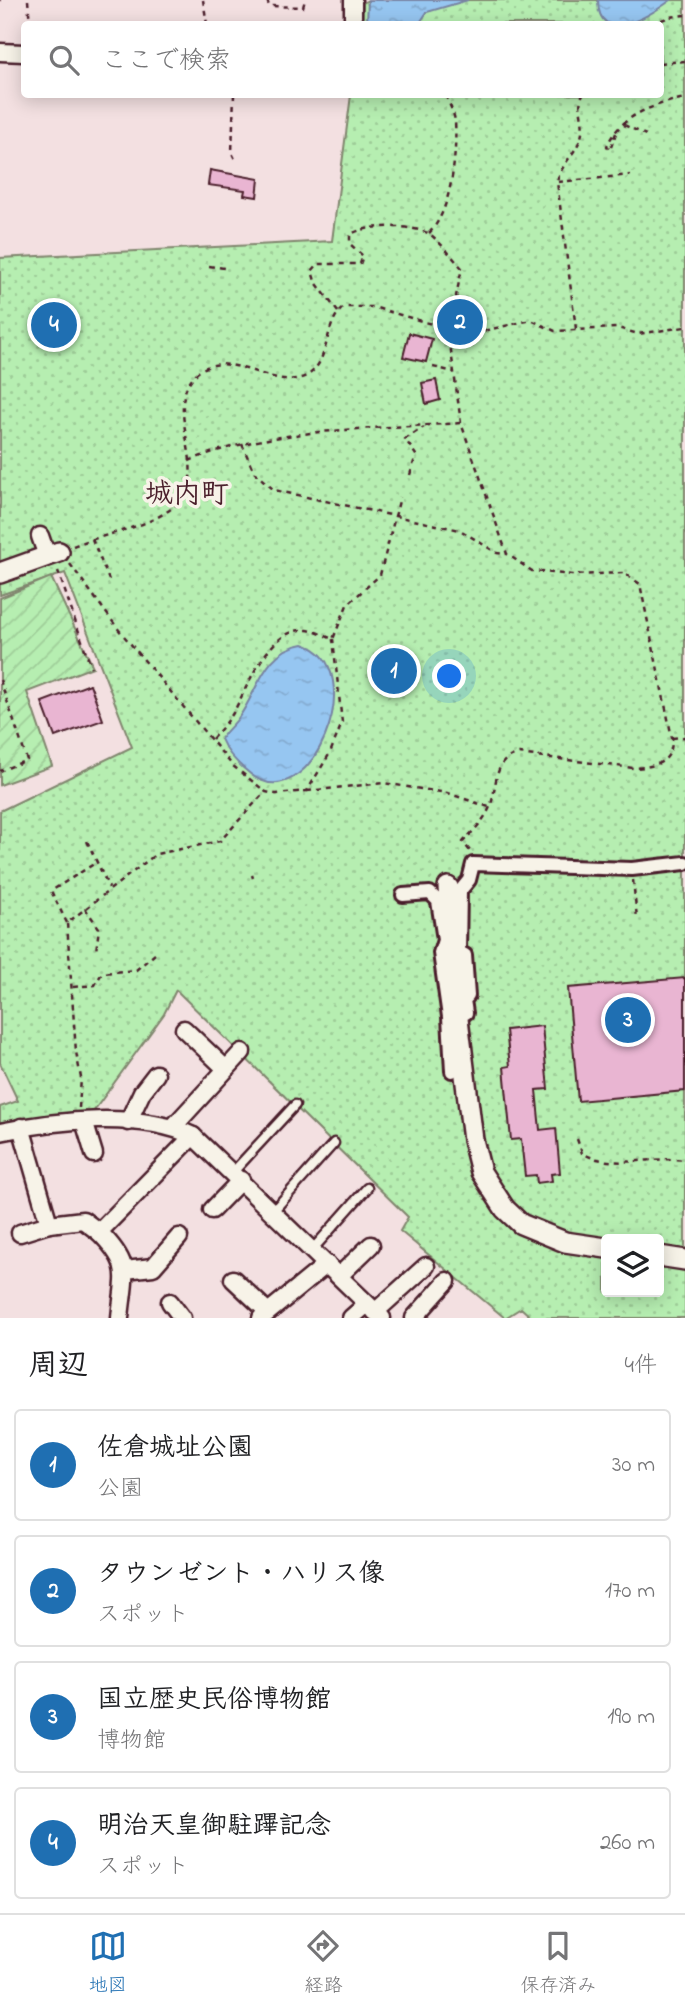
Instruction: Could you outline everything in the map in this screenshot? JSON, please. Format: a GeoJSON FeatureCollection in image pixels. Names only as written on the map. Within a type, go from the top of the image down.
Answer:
{"type":"FeatureCollection","features":[{"type":"Feature","properties":{"kind":"street"},"geometry":{"type":"LineString","coordinates":[[353,0],[353,21]]}},
{"type":"Feature","properties":{"kind":"street"},"geometry":{"type":"LineString","coordinates":[[0,52],[21,53]]}},
{"type":"Feature","properties":{"kind":"street"},"geometry":{"type":"LineString","coordinates":[[0,573],[53,554],[40,537]]}},
{"type":"Feature","properties":{"kind":"street"},"geometry":{"type":"LineString","coordinates":[[473,1068],[464,1000],[468,996],[466,955],[459,952],[460,891],[469,880],[473,864],[632,869],[685,863]]}},
{"type":"Feature","properties":{"kind":"street"},"geometry":{"type":"LineString","coordinates":[[448,887],[458,1019],[473,1140],[481,1172],[500,1203],[521,1224],[565,1242],[601,1247]]}},
{"type":"Feature","properties":{"kind":"street"},"geometry":{"type":"LineString","coordinates":[[403,895],[430,893],[438,901],[444,940],[440,953],[449,1017],[452,1072]]}},
{"type":"Feature","properties":{"kind":"street"},"geometry":{"type":"LineString","coordinates":[[184,1029],[226,1069]]}},
{"type":"Feature","properties":{"kind":"street"},"geometry":{"type":"LineString","coordinates":[[174,1126],[242,1052]]}},
{"type":"Feature","properties":{"kind":"street"},"geometry":{"type":"LineString","coordinates":[[128,1122],[142,1092],[156,1074]]}},
{"type":"Feature","properties":{"kind":"street"},"geometry":{"type":"LineString","coordinates":[[81,1122],[94,1154]]}},
{"type":"Feature","properties":{"kind":"street"},"geometry":{"type":"LineString","coordinates":[[0,1132],[21,1127],[81,1122],[151,1122],[174,1126],[193,1136],[274,1210],[375,1311]]}},
{"type":"Feature","properties":{"kind":"street"},"geometry":{"type":"LineString","coordinates":[[21,1127],[49,1224]]}},
{"type":"Feature","properties":{"kind":"street"},"geometry":{"type":"LineString","coordinates":[[99,1233],[193,1136]]}},
{"type":"Feature","properties":{"kind":"street"},"geometry":{"type":"LineString","coordinates":[[212,1210],[237,1176]]}},
{"type":"Feature","properties":{"kind":"street"},"geometry":{"type":"LineString","coordinates":[[20,1233],[49,1224],[83,1220],[99,1233],[119,1252],[125,1269],[120,1318]]}},
{"type":"Feature","properties":{"kind":"street"},"geometry":{"type":"LineString","coordinates":[[125,1269],[153,1268],[178,1237]]}},
{"type":"Feature","properties":{"kind":"street"},"geometry":{"type":"LineString","coordinates":[[233,1279],[265,1315],[371,1245]]}},
{"type":"Feature","properties":{"kind":"street"},"geometry":{"type":"LineString","coordinates":[[664,1257],[685,1260]]}},
{"type":"Feature","properties":{"kind":"street"},"geometry":{"type":"LineString","coordinates":[[351,1318],[375,1311],[426,1266]]}},
{"type":"Feature","properties":{"kind":"street"},"geometry":{"type":"LineString","coordinates":[[414,1318],[447,1282]]}},
{"type":"Feature","properties":{"kind":"street"},"geometry":{"type":"LineString","coordinates":[[170,1302],[182,1318]]}},
{"type":"Feature","properties":{"kind":"lane"},"geometry":{"type":"LineString","coordinates":[[237,1176],[295,1105]]}},
{"type":"Feature","properties":{"kind":"lane"},"geometry":{"type":"LineString","coordinates":[[274,1210],[334,1143]]}},
{"type":"Feature","properties":{"kind":"lane"},"geometry":{"type":"LineString","coordinates":[[312,1250],[367,1188]]}},
{"type":"Feature","properties":{"kind":"path"},"geometry":{"type":"LineString","coordinates":[[28,0],[30,21]]}},
{"type":"Feature","properties":{"kind":"path"},"geometry":{"type":"LineString","coordinates":[[203,0],[206,21]]}},
{"type":"Feature","properties":{"kind":"path"},"geometry":{"type":"LineString","coordinates":[[267,0],[268,6],[303,6],[304,0]]}},
{"type":"Feature","properties":{"kind":"path"},"geometry":{"type":"LineString","coordinates":[[663,21],[685,15]]}},
{"type":"Feature","properties":{"kind":"path"},"geometry":{"type":"LineString","coordinates":[[664,63],[685,61]]}},
{"type":"Feature","properties":{"kind":"path"},"geometry":{"type":"LineString","coordinates":[[234,98],[232,153],[236,161]]}},
{"type":"Feature","properties":{"kind":"path"},"geometry":{"type":"LineString","coordinates":[[429,233],[441,218],[450,183],[455,122],[447,98]]}},
{"type":"Feature","properties":{"kind":"path"},"geometry":{"type":"LineString","coordinates":[[576,329],[557,182],[560,169],[582,136],[582,98]]}},
{"type":"Feature","properties":{"kind":"path"},"geometry":{"type":"LineString","coordinates":[[616,133],[642,109],[685,98]]}},
{"type":"Feature","properties":{"kind":"path"},"geometry":{"type":"LineString","coordinates":[[624,125],[646,135]]}},
{"type":"Feature","properties":{"kind":"path"},"geometry":{"type":"LineString","coordinates":[[557,182],[631,175]]}},
{"type":"Feature","properties":{"kind":"path"},"geometry":{"type":"LineString","coordinates":[[338,312],[315,281],[312,271],[318,264],[363,262],[363,256],[349,240],[352,233],[381,227],[429,233],[462,268],[456,296],[473,331]]}},
{"type":"Feature","properties":{"kind":"path"},"geometry":{"type":"LineString","coordinates":[[209,266],[224,268]]}},
{"type":"Feature","properties":{"kind":"path"},"geometry":{"type":"LineString","coordinates":[[53,554],[156,517],[178,503],[189,483],[184,398],[187,385],[197,373],[218,366],[248,369],[276,378],[292,379],[307,375],[320,359],[338,312],[344,307],[361,304],[432,321],[448,329],[473,331],[531,320],[551,331],[618,328],[638,334],[685,327]]}},
{"type":"Feature","properties":{"kind":"path"},"geometry":{"type":"LineString","coordinates":[[448,329],[461,423],[507,554]]}},
{"type":"Feature","properties":{"kind":"path"},"geometry":{"type":"LineString","coordinates":[[433,367],[454,372]]}},
{"type":"Feature","properties":{"kind":"path"},"geometry":{"type":"LineString","coordinates":[[189,461],[223,447],[242,443],[461,423]]}},
{"type":"Feature","properties":{"kind":"path"},"geometry":{"type":"LineString","coordinates":[[410,475],[416,455],[405,439],[427,425]]}},
{"type":"Feature","properties":{"kind":"path"},"geometry":{"type":"LineString","coordinates":[[242,443],[254,472],[274,490],[460,530],[497,553],[507,554],[532,571],[572,575],[624,573],[640,584],[673,738],[670,754],[659,765],[633,768],[519,754],[508,757],[499,767],[489,808],[463,842],[473,864]]}},
{"type":"Feature","properties":{"kind":"path"},"geometry":{"type":"LineString","coordinates":[[307,791],[330,753],[342,723],[334,639],[347,605],[380,575],[400,497]]}},
{"type":"Feature","properties":{"kind":"path"},"geometry":{"type":"LineString","coordinates":[[92,539],[109,580]]}},
{"type":"Feature","properties":{"kind":"path"},"geometry":{"type":"LineString","coordinates":[[53,554],[91,667]]}},
{"type":"Feature","properties":{"kind":"path"},"geometry":{"type":"LineString","coordinates":[[53,554],[233,766],[266,792],[276,794],[383,783],[447,793],[489,808]]}},
{"type":"Feature","properties":{"kind":"path"},"geometry":{"type":"LineString","coordinates":[[212,739],[233,712],[254,668],[268,652],[290,634],[300,631],[334,639]]}},
{"type":"Feature","properties":{"kind":"path"},"geometry":{"type":"LineString","coordinates":[[0,680],[27,760],[0,771]]}},
{"type":"Feature","properties":{"kind":"path"},"geometry":{"type":"LineString","coordinates":[[673,738],[685,737]]}},
{"type":"Feature","properties":{"kind":"path"},"geometry":{"type":"LineString","coordinates":[[67,923],[109,888],[161,851],[220,841],[266,792]]}},
{"type":"Feature","properties":{"kind":"path"},"geometry":{"type":"LineString","coordinates":[[87,841],[109,888]]}},
{"type":"Feature","properties":{"kind":"path"},"geometry":{"type":"LineString","coordinates":[[81,1122],[81,1078],[76,1052],[67,923],[51,891],[97,862]]}},
{"type":"Feature","properties":{"kind":"path"},"geometry":{"type":"LineString","coordinates":[[632,869],[637,918]]}},
{"type":"Feature","properties":{"kind":"path"},"geometry":{"type":"LineString","coordinates":[[85,908],[99,928],[96,951]]}},
{"type":"Feature","properties":{"kind":"path"},"geometry":{"type":"LineString","coordinates":[[73,987],[95,985],[102,973],[136,970],[155,954]]}},
{"type":"Feature","properties":{"kind":"path"},"geometry":{"type":"LineString","coordinates":[[577,1139],[582,1153],[595,1160],[664,1157],[685,1160]]}},
{"type":"Feature","properties":{"kind":"green space"},"geometry":{"type":"Polygon","coordinates":[[[368,0],[685,0],[685,1318],[532,1318],[521,1308],[505,1318],[400,1231],[408,1217],[176,990],[164,1014],[93,1112],[0,1123],[0,1107],[18,1101],[0,1063],[0,811],[132,747],[65,573],[0,595],[0,258],[332,241],[351,98],[664,98],[664,21],[362,21],[363,3],[368,0]]]}},
{"type":"Feature","properties":{"kind":"green space"},"geometry":{"type":"Polygon","coordinates":[[[51,577],[93,667],[27,692],[52,766],[0,785],[0,598],[51,577]]]}},
{"type":"Feature","properties":{"kind":"water"},"geometry":{"type":"Polygon","coordinates":[[[368,0],[468,0],[427,12],[421,21],[367,21],[368,0]]]}},
{"type":"Feature","properties":{"kind":"water"},"geometry":{"type":"Polygon","coordinates":[[[598,0],[671,0],[635,21],[605,21],[600,15],[598,0]]]}},
{"type":"Feature","properties":{"kind":"water"},"geometry":{"type":"Polygon","coordinates":[[[303,644],[324,658],[333,681],[333,708],[325,736],[311,761],[292,778],[271,783],[244,769],[229,753],[221,739],[246,707],[271,663],[279,654],[303,644]]]}},
{"type":"Feature","properties":{"kind":"building"},"geometry":{"type":"Polygon","coordinates":[[[210,170],[259,179],[257,197],[244,195],[245,190],[208,185],[210,170]]]}},
{"type":"Feature","properties":{"kind":"building"},"geometry":{"type":"Polygon","coordinates":[[[409,333],[432,339],[426,362],[403,357],[409,333]]]}},
{"type":"Feature","properties":{"kind":"building"},"geometry":{"type":"Polygon","coordinates":[[[436,380],[440,400],[426,404],[422,383],[436,380]]]}},
{"type":"Feature","properties":{"kind":"building"},"geometry":{"type":"Polygon","coordinates":[[[90,684],[103,720],[55,737],[42,702],[90,684]]]}},
{"type":"Feature","properties":{"kind":"building"},"geometry":{"type":"Polygon","coordinates":[[[685,978],[685,1091],[578,1101],[568,988],[685,978]]]}},
{"type":"Feature","properties":{"kind":"building"},"geometry":{"type":"Polygon","coordinates":[[[542,1026],[548,1089],[536,1090],[540,1130],[556,1128],[560,1173],[551,1174],[552,1181],[537,1183],[536,1175],[525,1176],[521,1139],[511,1140],[504,1067],[510,1066],[506,1030],[542,1026]]]}},
{"type":"Feature","properties":{"kind":"place","name":"タウンゼント・ハリス像"},"geometry":{"type":"Point","coordinates":[460,322]}},
{"type":"Feature","properties":{"kind":"place","name":"明治天皇御駐蹕記念"},"geometry":{"type":"Point","coordinates":[54,325]}},
{"type":"Feature","properties":{"kind":"place","name":"佐倉城址公園"},"geometry":{"type":"Point","coordinates":[394,671]}},
{"type":"Feature","properties":{"kind":"place","name":"国立歴史民俗博物館"},"geometry":{"type":"Point","coordinates":[628,1020]}},
{"type":"Feature","properties":{"kind":"district","name":"城内町"},"geometry":{"type":"Point","coordinates":[187,492]}}]}
